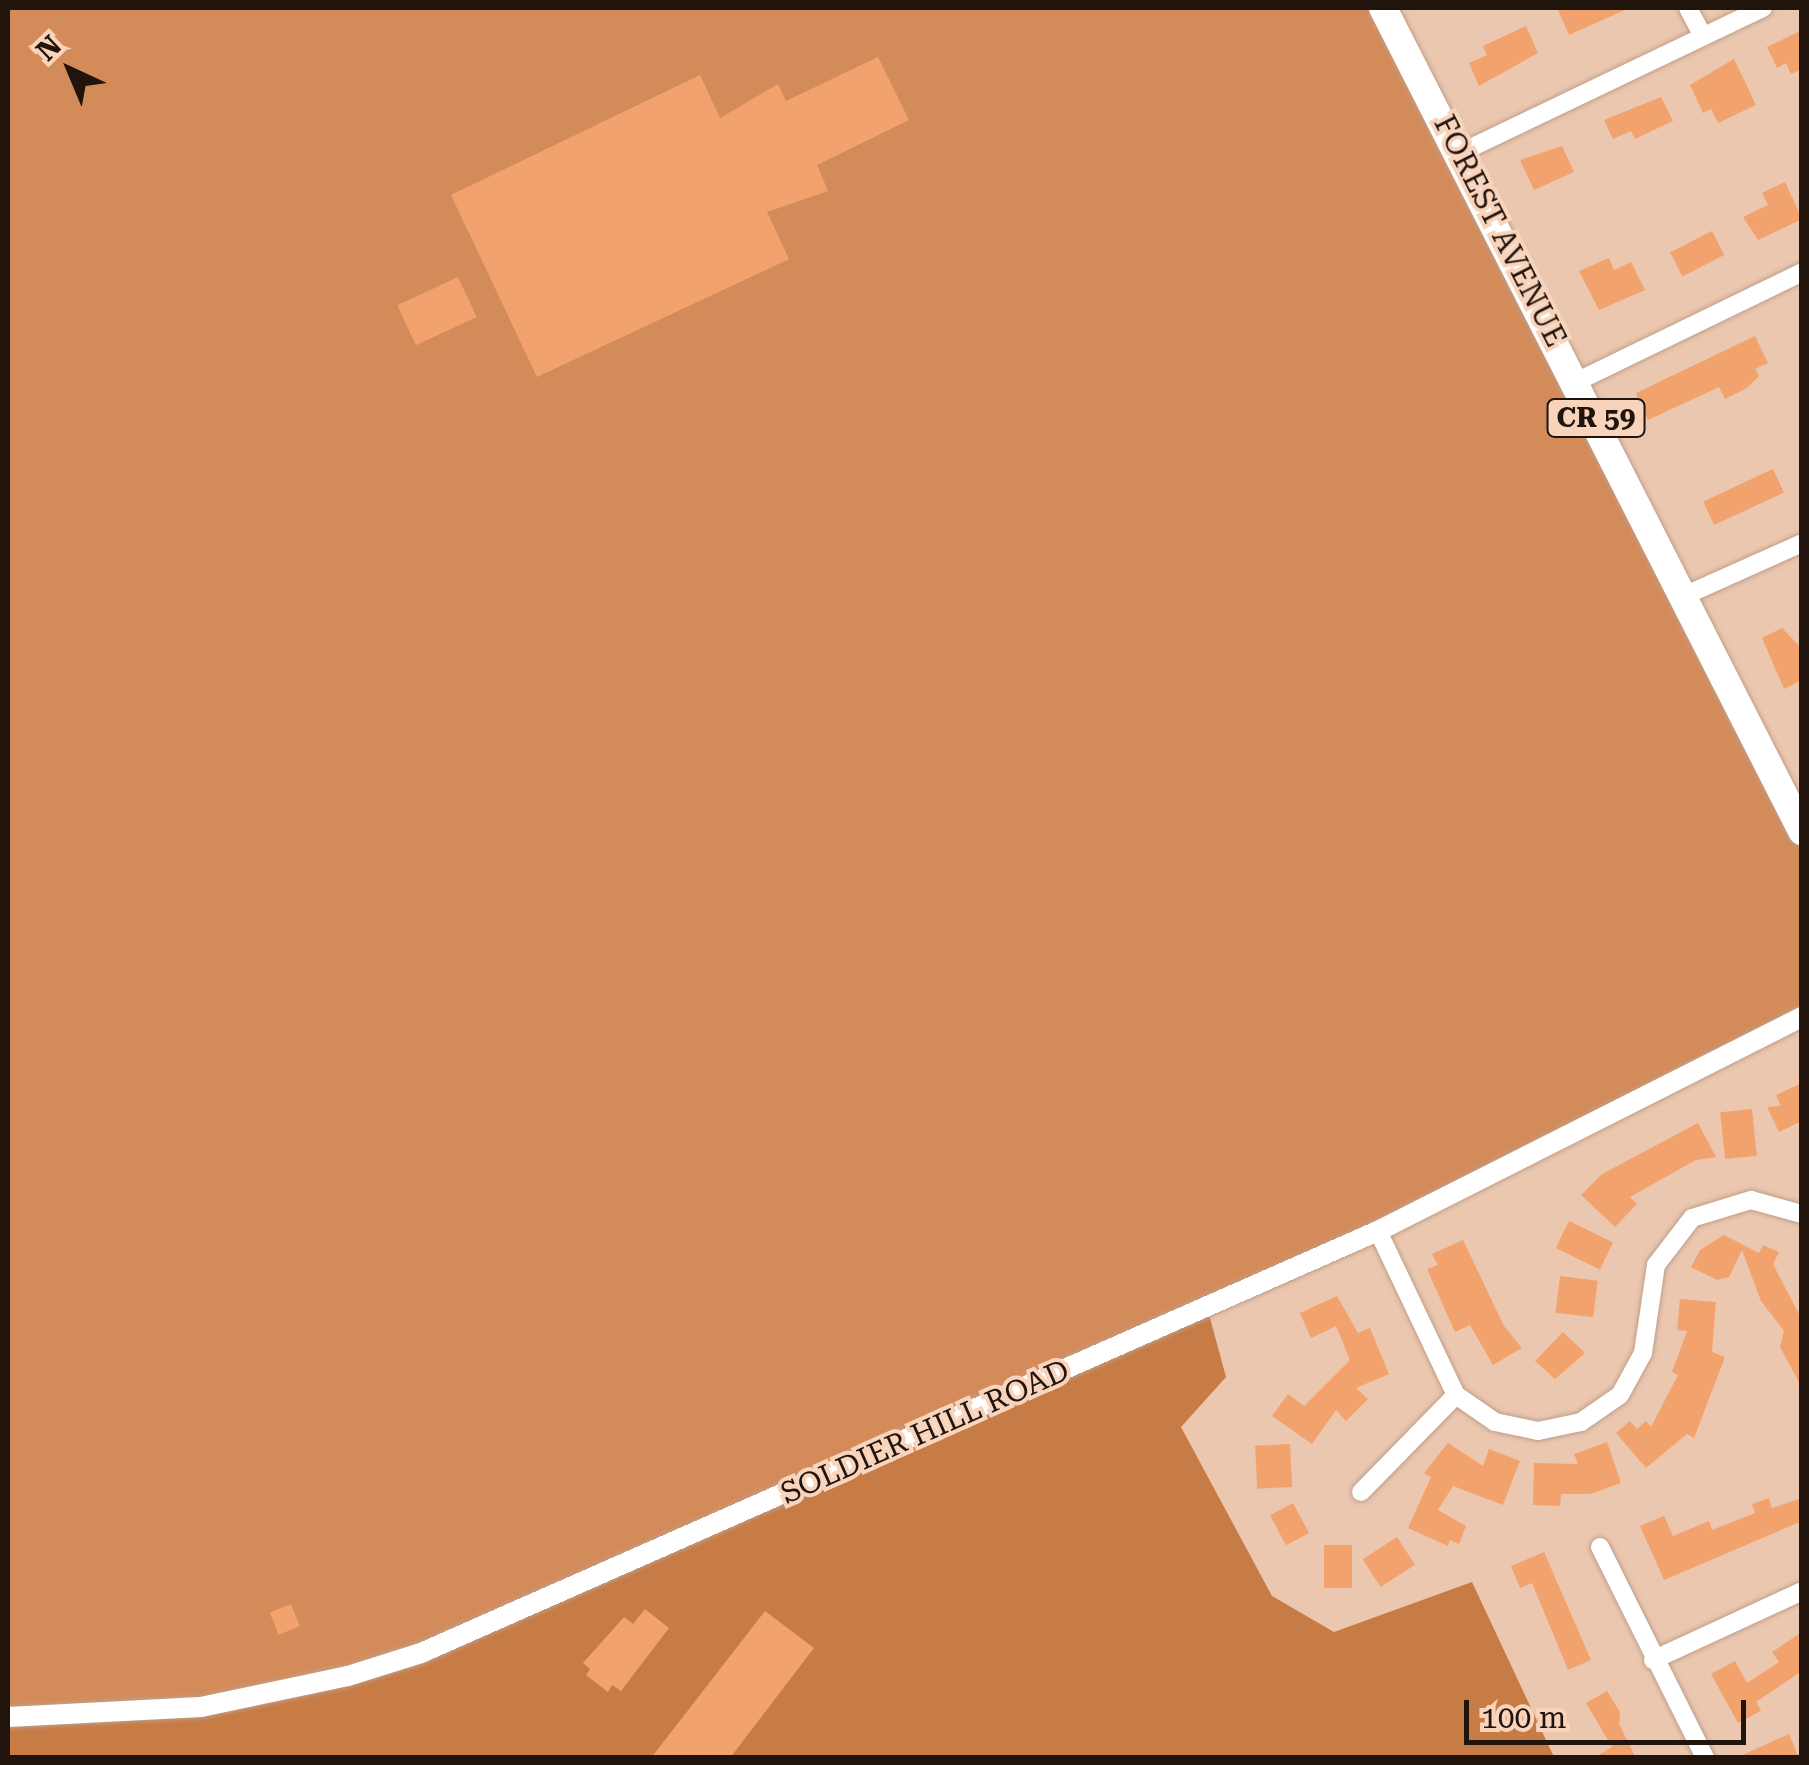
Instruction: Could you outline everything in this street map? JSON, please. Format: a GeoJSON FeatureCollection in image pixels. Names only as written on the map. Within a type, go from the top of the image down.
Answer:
{"type":"FeatureCollection","features":[{"type":"Feature","properties":{"kind":"main road","name":"FOREST AVENUE"},"geometry":{"type":"LineString","coordinates":[[1383,8],[1578,382],[1802,832]]}},
{"type":"Feature","properties":{"kind":"street"},"geometry":{"type":"LineString","coordinates":[[1688,8],[1703,36]]}},
{"type":"Feature","properties":{"kind":"street"},"geometry":{"type":"LineString","coordinates":[[1460,153],[1763,8]]}},
{"type":"Feature","properties":{"kind":"street"},"geometry":{"type":"LineString","coordinates":[[1578,382],[1802,272]]}},
{"type":"Feature","properties":{"kind":"street"},"geometry":{"type":"LineString","coordinates":[[1686,596],[1802,542]]}},
{"type":"Feature","properties":{"kind":"street","name":"SOLDIER HILL ROAD"},"geometry":{"type":"LineString","coordinates":[[8,1717],[201,1708],[302,1688],[421,1653],[1378,1231],[1802,1016]]}},
{"type":"Feature","properties":{"kind":"street"},"geometry":{"type":"LineString","coordinates":[[1378,1231],[1456,1394],[1474,1411],[1515,1428],[1581,1422],[1620,1395],[1634,1374],[1647,1334],[1656,1265],[1678,1231],[1731,1202],[1772,1202],[1802,1214]]}},
{"type":"Feature","properties":{"kind":"street"},"geometry":{"type":"LineString","coordinates":[[1361,1492],[1456,1394]]}},
{"type":"Feature","properties":{"kind":"street"},"geometry":{"type":"LineString","coordinates":[[1600,1547],[1705,1758]]}},
{"type":"Feature","properties":{"kind":"street"},"geometry":{"type":"LineString","coordinates":[[1653,1660],[1802,1591]]}},
{"type":"Feature","properties":{"kind":"shaded area"},"geometry":{"type":"Polygon","coordinates":[[[8,8],[1383,8],[1801,831],[1801,1017],[1378,1231],[481,1629],[276,1694],[8,1717],[8,8]]]}},
{"type":"Feature","properties":{"kind":"shaded area"},"geometry":{"type":"Polygon","coordinates":[[[1207,1307],[1226,1377],[1181,1427],[1272,1596],[1334,1632],[1472,1582],[1554,1757],[8,1758],[8,1717],[88,1717],[348,1677],[1207,1307]]]}},
{"type":"Feature","properties":{"kind":"building"},"geometry":{"type":"Polygon","coordinates":[[[1557,8],[1629,8],[1569,35],[1557,8]]]}},
{"type":"Feature","properties":{"kind":"building"},"geometry":{"type":"Polygon","coordinates":[[[1526,26],[1538,53],[1479,86],[1469,63],[1487,55],[1483,46],[1526,26]]]}},
{"type":"Feature","properties":{"kind":"building"},"geometry":{"type":"Polygon","coordinates":[[[1802,30],[1802,69],[1791,74],[1786,63],[1777,68],[1767,47],[1802,30]]]}},
{"type":"Feature","properties":{"kind":"building"},"geometry":{"type":"Polygon","coordinates":[[[878,57],[909,120],[817,165],[828,191],[767,212],[789,259],[537,377],[451,195],[700,75],[720,118],[778,84],[786,101],[878,57]]]}},
{"type":"Feature","properties":{"kind":"building"},"geometry":{"type":"Polygon","coordinates":[[[1734,59],[1756,105],[1718,123],[1711,109],[1703,113],[1690,85],[1734,59]]]}},
{"type":"Feature","properties":{"kind":"building"},"geometry":{"type":"Polygon","coordinates":[[[1661,97],[1673,121],[1635,139],[1631,131],[1613,139],[1604,120],[1661,97]]]}},
{"type":"Feature","properties":{"kind":"building"},"geometry":{"type":"Polygon","coordinates":[[[1562,146],[1574,172],[1534,190],[1520,160],[1562,146]]]}},
{"type":"Feature","properties":{"kind":"building"},"geometry":{"type":"Polygon","coordinates":[[[1785,182],[1802,219],[1758,240],[1743,217],[1768,205],[1762,193],[1785,182]]]}},
{"type":"Feature","properties":{"kind":"building"},"geometry":{"type":"Polygon","coordinates":[[[1712,231],[1724,255],[1682,276],[1670,252],[1712,231]]]}},
{"type":"Feature","properties":{"kind":"building"},"geometry":{"type":"Polygon","coordinates":[[[1609,258],[1614,270],[1631,262],[1645,290],[1599,310],[1579,271],[1609,258]]]}},
{"type":"Feature","properties":{"kind":"building"},"geometry":{"type":"Polygon","coordinates":[[[458,277],[477,317],[416,345],[397,305],[458,277]]]}},
{"type":"Feature","properties":{"kind":"building"},"geometry":{"type":"Polygon","coordinates":[[[1755,336],[1768,363],[1755,369],[1759,376],[1747,388],[1725,399],[1719,387],[1648,420],[1636,393],[1755,336]]]}},
{"type":"Feature","properties":{"kind":"building"},"geometry":{"type":"Polygon","coordinates":[[[1773,469],[1784,493],[1714,525],[1703,502],[1773,469]]]}},
{"type":"Feature","properties":{"kind":"building"},"geometry":{"type":"Polygon","coordinates":[[[1782,628],[1802,649],[1802,680],[1784,689],[1762,638],[1782,628]]]}},
{"type":"Feature","properties":{"kind":"building"},"geometry":{"type":"Polygon","coordinates":[[[1802,1083],[1802,1121],[1779,1132],[1767,1107],[1781,1106],[1776,1095],[1802,1083]]]}},
{"type":"Feature","properties":{"kind":"building"},"geometry":{"type":"Polygon","coordinates":[[[1752,1109],[1757,1156],[1725,1159],[1720,1112],[1752,1109]]]}},
{"type":"Feature","properties":{"kind":"building"},"geometry":{"type":"Polygon","coordinates":[[[1698,1123],[1716,1157],[1696,1160],[1630,1197],[1637,1204],[1615,1227],[1581,1195],[1602,1174],[1698,1123]]]}},
{"type":"Feature","properties":{"kind":"building"},"geometry":{"type":"Polygon","coordinates":[[[1569,1221],[1613,1242],[1600,1269],[1556,1248],[1569,1221]]]}},
{"type":"Feature","properties":{"kind":"building"},"geometry":{"type":"Polygon","coordinates":[[[1724,1235],[1759,1253],[1763,1245],[1779,1252],[1773,1264],[1802,1320],[1802,1388],[1780,1347],[1784,1331],[1761,1301],[1742,1250],[1729,1277],[1717,1280],[1691,1267],[1700,1250],[1724,1235]]]}},
{"type":"Feature","properties":{"kind":"building"},"geometry":{"type":"Polygon","coordinates":[[[1463,1240],[1504,1326],[1522,1348],[1493,1365],[1470,1325],[1455,1332],[1427,1269],[1438,1265],[1432,1254],[1463,1240]]]}},
{"type":"Feature","properties":{"kind":"building"},"geometry":{"type":"Polygon","coordinates":[[[1560,1276],[1598,1281],[1593,1317],[1555,1313],[1560,1276]]]}},
{"type":"Feature","properties":{"kind":"building"},"geometry":{"type":"Polygon","coordinates":[[[1337,1296],[1358,1333],[1370,1328],[1389,1374],[1356,1388],[1368,1399],[1346,1421],[1336,1410],[1312,1444],[1272,1416],[1288,1394],[1304,1406],[1350,1360],[1336,1326],[1311,1338],[1300,1313],[1337,1296]]]}},
{"type":"Feature","properties":{"kind":"building"},"geometry":{"type":"Polygon","coordinates":[[[1680,1299],[1716,1302],[1712,1352],[1725,1357],[1694,1438],[1687,1434],[1646,1468],[1616,1433],[1630,1421],[1637,1429],[1646,1421],[1651,1427],[1678,1375],[1672,1372],[1687,1331],[1677,1330],[1680,1299]]]}},
{"type":"Feature","properties":{"kind":"building"},"geometry":{"type":"Polygon","coordinates":[[[1563,1332],[1585,1353],[1555,1379],[1535,1361],[1563,1332]]]}},
{"type":"Feature","properties":{"kind":"building"},"geometry":{"type":"Polygon","coordinates":[[[1607,1442],[1621,1483],[1590,1494],[1561,1494],[1560,1506],[1533,1505],[1534,1463],[1578,1464],[1574,1454],[1607,1442]]]}},
{"type":"Feature","properties":{"kind":"building"},"geometry":{"type":"Polygon","coordinates":[[[1448,1443],[1483,1466],[1489,1449],[1520,1461],[1503,1505],[1453,1486],[1438,1510],[1466,1526],[1459,1544],[1450,1540],[1448,1546],[1408,1528],[1431,1477],[1424,1473],[1448,1443]]]}},
{"type":"Feature","properties":{"kind":"building"},"geometry":{"type":"Polygon","coordinates":[[[1290,1444],[1292,1487],[1257,1489],[1255,1446],[1290,1444]]]}},
{"type":"Feature","properties":{"kind":"building"},"geometry":{"type":"Polygon","coordinates":[[[1769,1498],[1772,1508],[1802,1498],[1802,1521],[1664,1580],[1640,1526],[1664,1516],[1673,1536],[1709,1521],[1712,1530],[1755,1513],[1752,1504],[1769,1498]]]}},
{"type":"Feature","properties":{"kind":"building"},"geometry":{"type":"Polygon","coordinates":[[[1293,1503],[1309,1533],[1286,1545],[1270,1515],[1293,1503]]]}},
{"type":"Feature","properties":{"kind":"building"},"geometry":{"type":"Polygon","coordinates":[[[1397,1537],[1415,1565],[1381,1587],[1363,1559],[1397,1537]]]}},
{"type":"Feature","properties":{"kind":"building"},"geometry":{"type":"Polygon","coordinates":[[[1324,1545],[1352,1545],[1352,1588],[1324,1588],[1324,1545]]]}},
{"type":"Feature","properties":{"kind":"building"},"geometry":{"type":"Polygon","coordinates":[[[1544,1552],[1591,1660],[1568,1670],[1532,1583],[1520,1588],[1511,1566],[1544,1552]]]}},
{"type":"Feature","properties":{"kind":"building"},"geometry":{"type":"Polygon","coordinates":[[[291,1604],[300,1626],[279,1635],[270,1613],[291,1604]]]}},
{"type":"Feature","properties":{"kind":"building"},"geometry":{"type":"Polygon","coordinates":[[[645,1609],[669,1628],[621,1691],[612,1685],[608,1692],[586,1675],[590,1669],[583,1663],[624,1617],[633,1624],[645,1609]]]}},
{"type":"Feature","properties":{"kind":"building"},"geometry":{"type":"Polygon","coordinates":[[[765,1611],[814,1648],[730,1758],[651,1758],[765,1611]]]}},
{"type":"Feature","properties":{"kind":"building"},"geometry":{"type":"Polygon","coordinates":[[[1802,1632],[1802,1671],[1756,1702],[1761,1711],[1738,1723],[1711,1674],[1735,1661],[1747,1683],[1779,1662],[1772,1652],[1802,1632]]]}},
{"type":"Feature","properties":{"kind":"building"},"geometry":{"type":"Polygon","coordinates":[[[1607,1691],[1620,1712],[1619,1724],[1636,1758],[1593,1758],[1612,1747],[1586,1703],[1607,1691]]]}},
{"type":"Feature","properties":{"kind":"building"},"geometry":{"type":"Polygon","coordinates":[[[1789,1734],[1799,1758],[1736,1758],[1789,1734]]]}}]}
